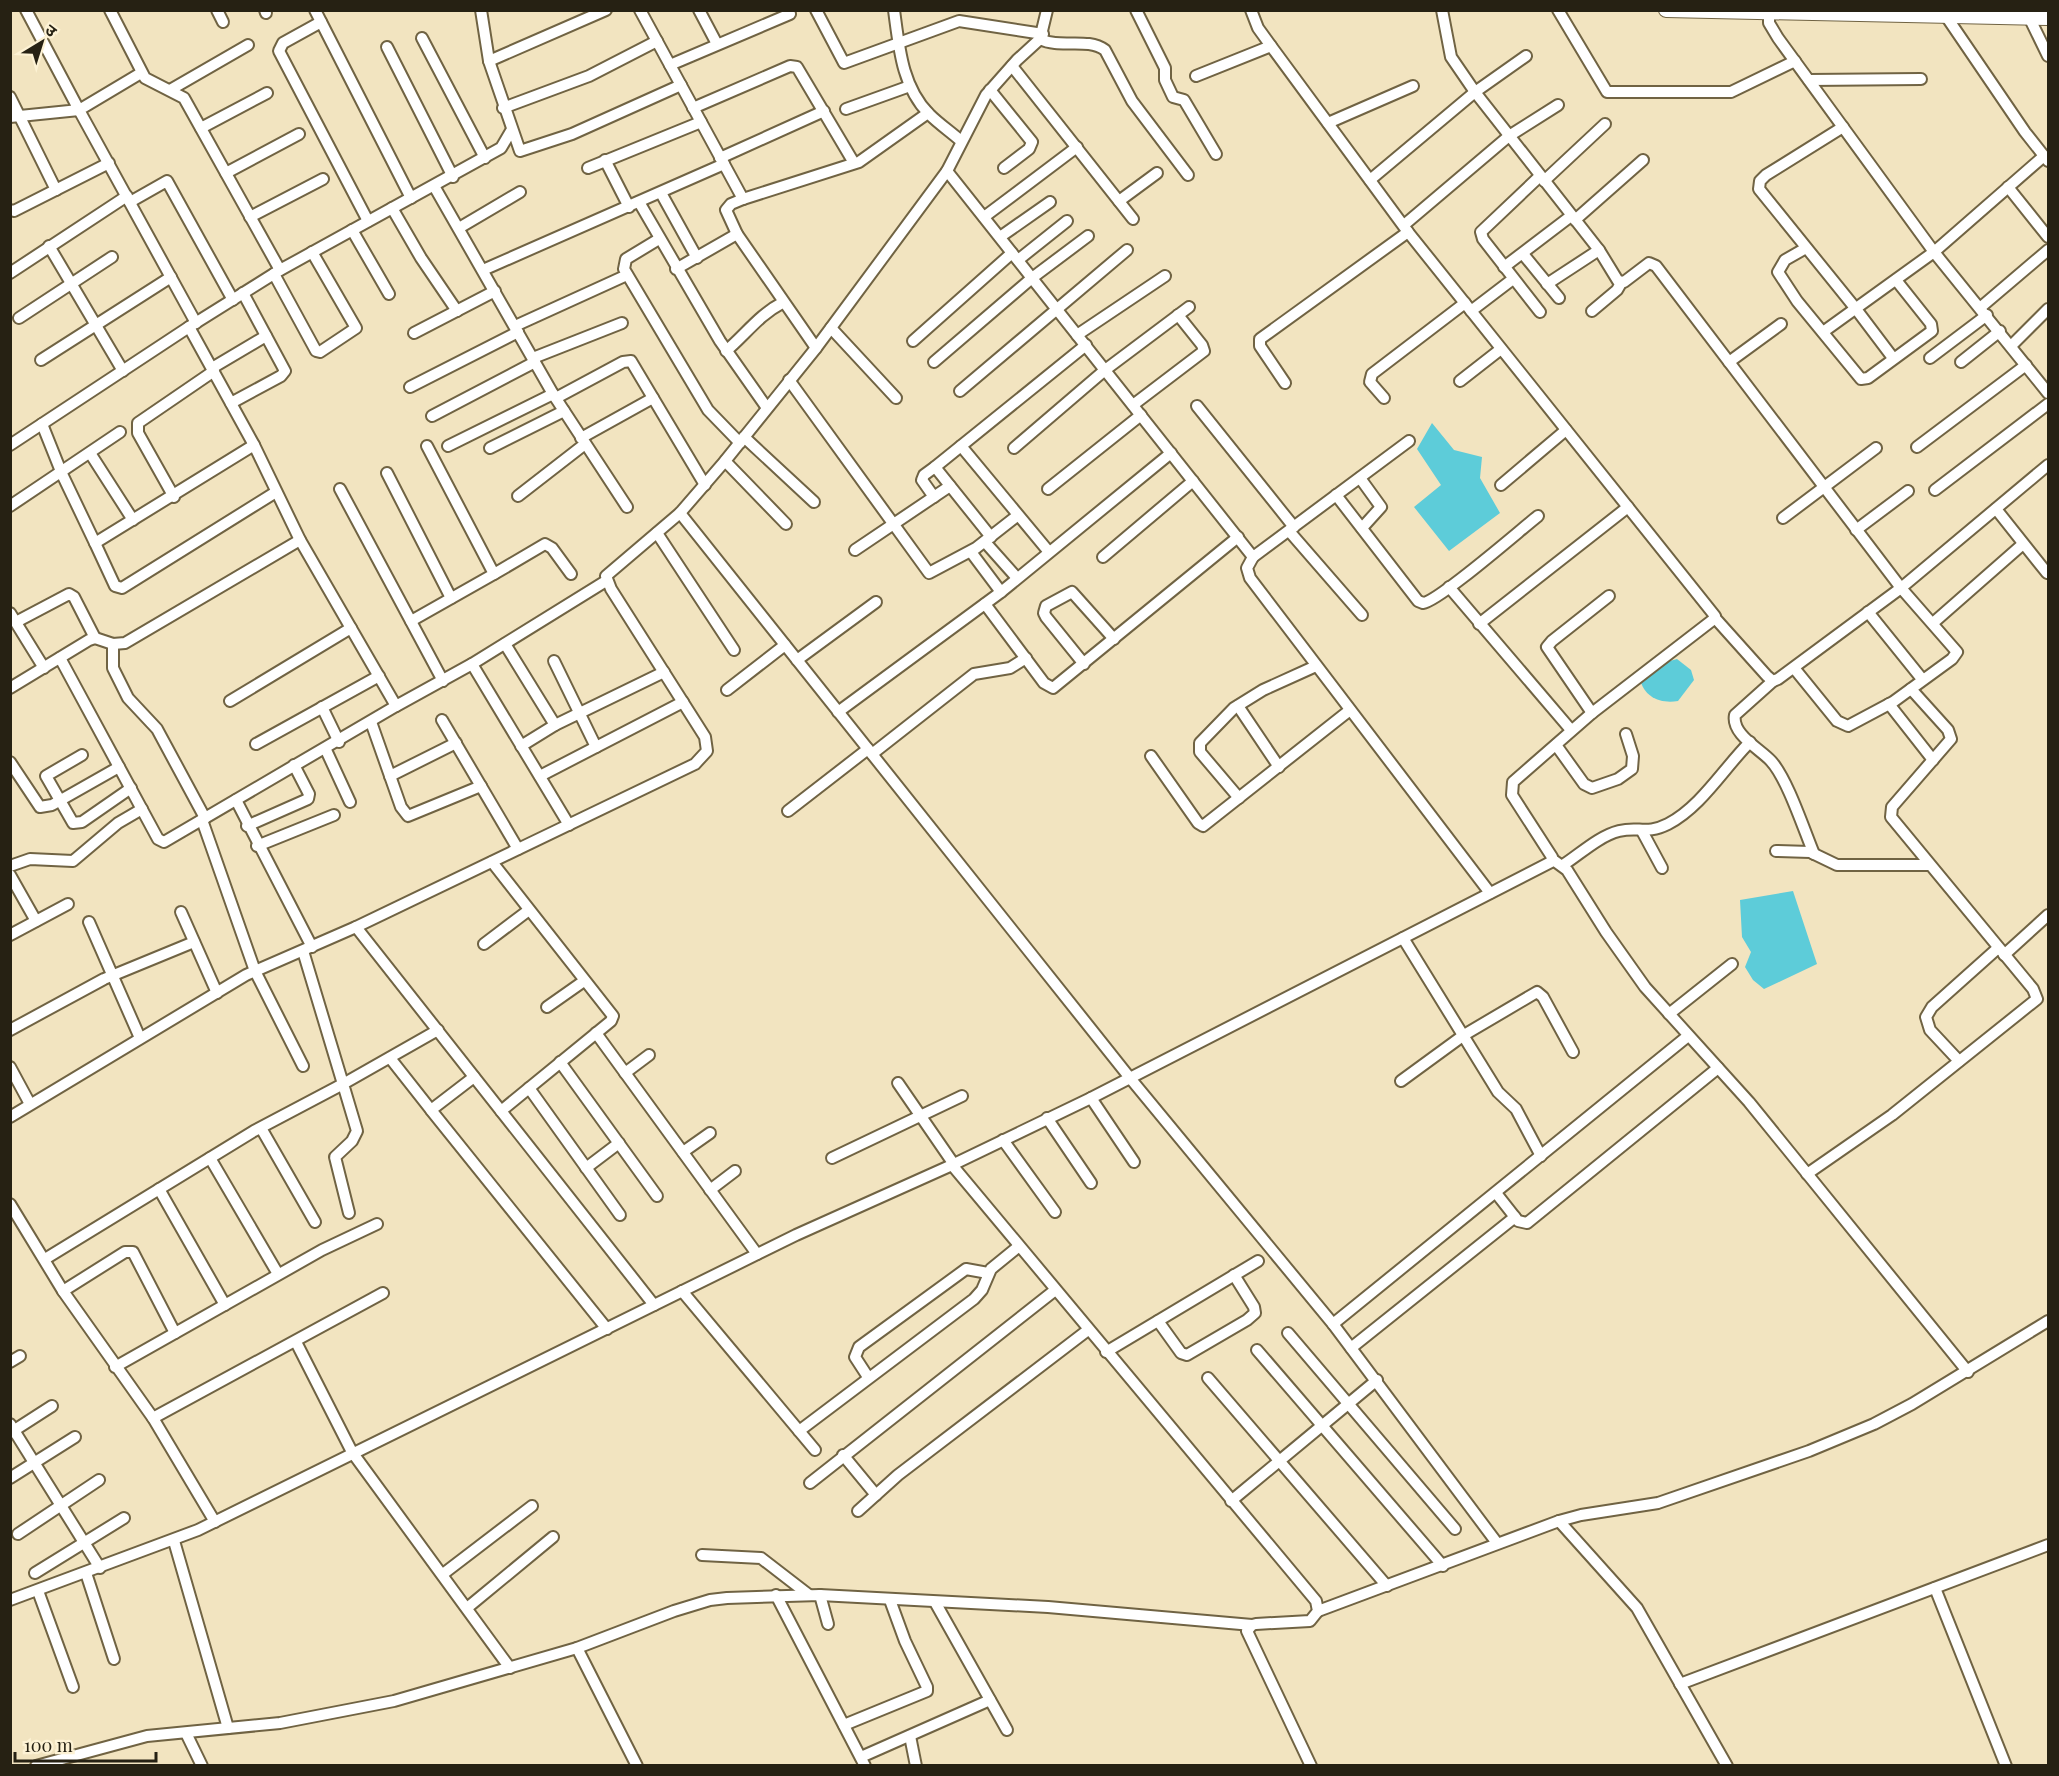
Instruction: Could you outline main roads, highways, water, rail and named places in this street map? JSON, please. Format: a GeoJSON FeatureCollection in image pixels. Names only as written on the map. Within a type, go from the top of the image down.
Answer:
{"type":"FeatureCollection","features":[{"type":"Feature","properties":{"kind":"main road"},"geometry":{"type":"LineString","coordinates":[[1666,10],[1946,13],[2049,18]]}},
{"type":"Feature","properties":{"kind":"water"},"geometry":{"type":"Polygon","coordinates":[[[1432,423],[1454,450],[1482,457],[1480,478],[1500,513],[1449,551],[1414,507],[1441,485],[1417,449],[1432,423]]]}},
{"type":"Feature","properties":{"kind":"water"},"geometry":{"type":"Polygon","coordinates":[[[1677,659],[1691,670],[1694,680],[1678,701],[1659,700],[1649,695],[1640,679],[1656,665],[1677,659]]]}},
{"type":"Feature","properties":{"kind":"water"},"geometry":{"type":"Polygon","coordinates":[[[1793,891],[1817,964],[1764,989],[1753,980],[1745,967],[1751,952],[1742,937],[1740,900],[1793,891]]]}}]}
